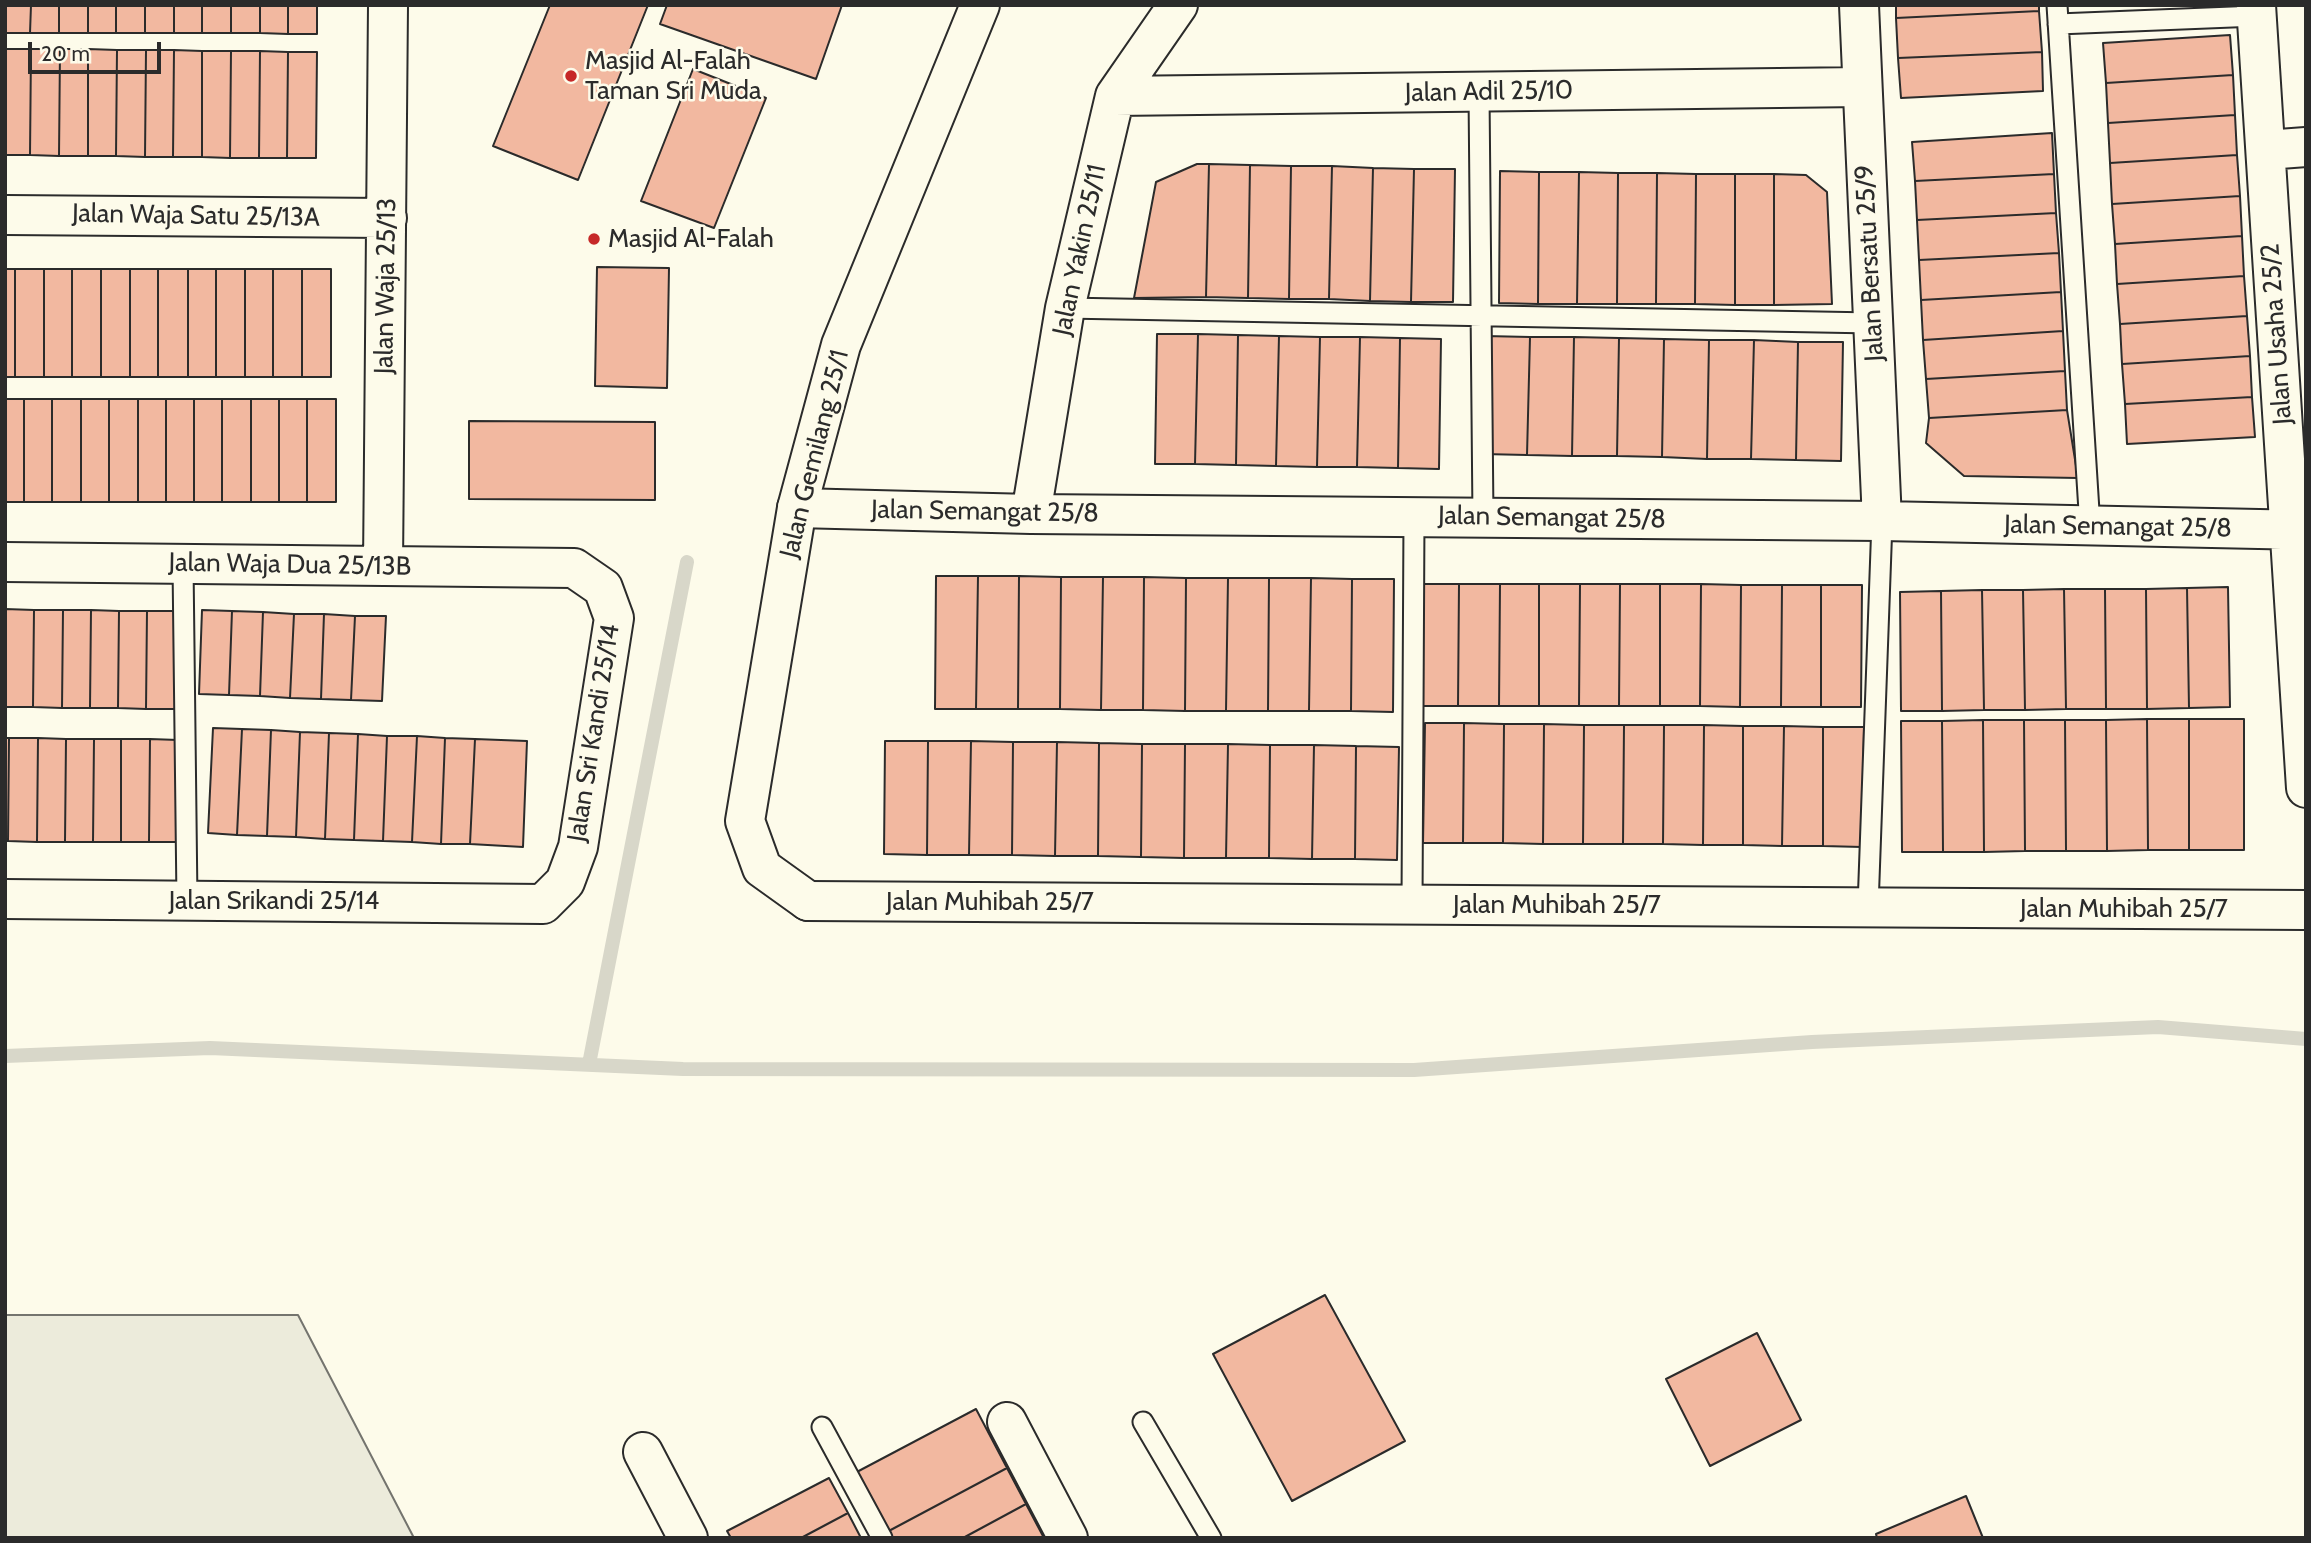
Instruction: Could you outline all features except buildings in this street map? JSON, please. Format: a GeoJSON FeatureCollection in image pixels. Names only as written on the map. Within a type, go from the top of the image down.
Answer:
{"type":"FeatureCollection","features":[{"type":"Feature","properties":{"kind":"street","name":"Jalan Waja 25/13"},"geometry":{"type":"LineString","coordinates":[[383,566],[388,5]]}},
{"type":"Feature","properties":{"kind":"street","name":"Jalan Gemilang 25/1"},"geometry":{"type":"LineString","coordinates":[[808,901],[762,868],[745,821],[797,508],[841,345],[981,5]]}},
{"type":"Feature","properties":{"kind":"street","name":"Jalan Yakin 25/11"},"geometry":{"type":"LineString","coordinates":[[1031,514],[1065,308],[1115,96],[1178,5]]}},
{"type":"Feature","properties":{"kind":"street","name":"Jalan Bersatu 25/9"},"geometry":{"type":"LineString","coordinates":[[1859,5],[1881,522]]}},
{"type":"Feature","properties":{"kind":"street","name":"Jalan Usaha 25/2"},"geometry":{"type":"LineString","coordinates":[[2257,10],[2298,530],[2306,788]]}},
{"type":"Feature","properties":{"kind":"street","name":"Jalan Adil 25/10"},"geometry":{"type":"LineString","coordinates":[[1115,96],[1862,87]]}},
{"type":"Feature","properties":{"kind":"street"},"geometry":{"type":"LineString","coordinates":[[2266,150],[2306,147]]}},
{"type":"Feature","properties":{"kind":"street","name":"Jalan Waja Satu 25/13A"},"geometry":{"type":"LineString","coordinates":[[5,215],[387,218]]}},
{"type":"Feature","properties":{"kind":"street","name":"Jalan Semangat 25/8"},"geometry":{"type":"LineString","coordinates":[[797,508],[1031,514],[1881,522],[2298,530]]}},
{"type":"Feature","properties":{"kind":"street","name":"Jalan Waja Dua 25/13B"},"geometry":{"type":"LineString","coordinates":[[5,562],[574,568]]}},
{"type":"Feature","properties":{"kind":"street","name":"Jalan Sri Kandi 25/14"},"geometry":{"type":"LineString","coordinates":[[543,904],[565,882],[578,847],[614,618],[603,588],[574,568]]}},
{"type":"Feature","properties":{"kind":"street","name":"Jalan Srikandi 25/14"},"geometry":{"type":"LineString","coordinates":[[5,899],[543,904]]}},
{"type":"Feature","properties":{"kind":"street","name":"Jalan Muhibah 25/7"},"geometry":{"type":"LineString","coordinates":[[808,901],[2306,910]]}},
{"type":"Feature","properties":{"kind":"street"},"geometry":{"type":"LineString","coordinates":[[1007,1422],[1068,1538]]}},
{"type":"Feature","properties":{"kind":"street"},"geometry":{"type":"LineString","coordinates":[[643,1452],[688,1538]]}},
{"type":"Feature","properties":{"kind":"lane"},"geometry":{"type":"LineString","coordinates":[[2090,527],[2057,15],[2257,10]]}},
{"type":"Feature","properties":{"kind":"lane"},"geometry":{"type":"LineString","coordinates":[[1479,93],[1483,518]]}},
{"type":"Feature","properties":{"kind":"lane"},"geometry":{"type":"LineString","coordinates":[[1065,308],[1873,323]]}},
{"type":"Feature","properties":{"kind":"lane"},"geometry":{"type":"LineString","coordinates":[[1412,904],[1414,517]]}},
{"type":"Feature","properties":{"kind":"lane"},"geometry":{"type":"LineString","coordinates":[[1868,907],[1881,522]]}},
{"type":"Feature","properties":{"kind":"lane"},"geometry":{"type":"LineString","coordinates":[[183,564],[187,901]]}},
{"type":"Feature","properties":{"kind":"lane"},"geometry":{"type":"LineString","coordinates":[[1143,1422],[1211,1538]]}},
{"type":"Feature","properties":{"kind":"lane"},"geometry":{"type":"LineString","coordinates":[[822,1427],[882,1538]]}},
{"type":"Feature","properties":{"kind":"shaded area"},"geometry":{"type":"Polygon","coordinates":[[[5,1315],[298,1315],[414,1538],[5,1538],[5,1315]]]}},
{"type":"Feature","properties":{"kind":"waterway"},"geometry":{"type":"LineString","coordinates":[[589,1064],[687,562]]}},
{"type":"Feature","properties":{"kind":"waterway"},"geometry":{"type":"LineString","coordinates":[[5,1056],[210,1048],[683,1069],[1414,1070],[1812,1042],[2158,1027],[2306,1039]]}},
{"type":"Feature","properties":{"kind":"place","name":"Masjid Al-Falah Taman Sri Muda"},"geometry":{"type":"Point","coordinates":[571,76]}},
{"type":"Feature","properties":{"kind":"place","name":"Masjid Al-Falah"},"geometry":{"type":"Point","coordinates":[594,239]}}]}
